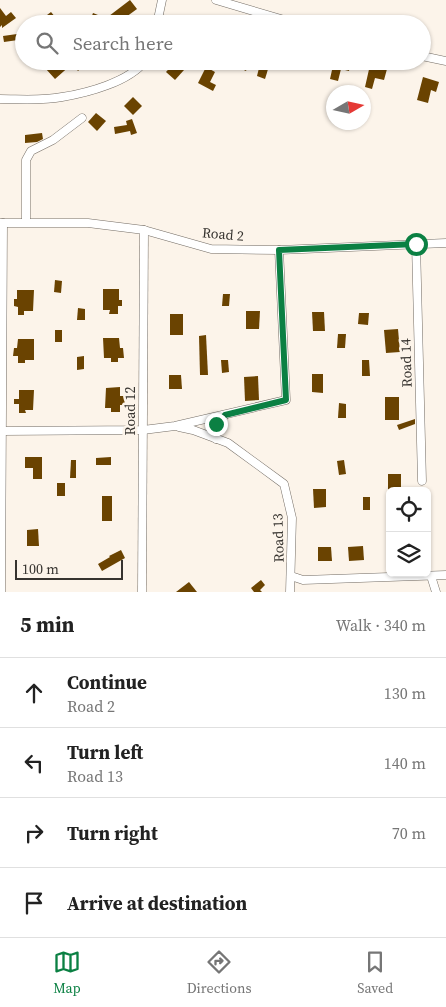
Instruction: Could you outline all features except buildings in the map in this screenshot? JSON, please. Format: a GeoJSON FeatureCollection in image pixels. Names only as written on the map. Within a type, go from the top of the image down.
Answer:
{"type":"FeatureCollection","features":[{"type":"Feature","properties":{"kind":"street"},"geometry":{"type":"LineString","coordinates":[[159,15],[162,0]]}},
{"type":"Feature","properties":{"kind":"street"},"geometry":{"type":"LineString","coordinates":[[216,0],[267,15]]}},
{"type":"Feature","properties":{"kind":"street"},"geometry":{"type":"LineString","coordinates":[[431,58],[446,61]]}},
{"type":"Feature","properties":{"kind":"street"},"geometry":{"type":"LineString","coordinates":[[0,99],[60,98],[92,90],[122,79],[137,70]]}},
{"type":"Feature","properties":{"kind":"street"},"geometry":{"type":"LineString","coordinates":[[26,222],[26,160],[28,154],[31,150],[53,140],[82,118]]}},
{"type":"Feature","properties":{"kind":"street"},"geometry":{"type":"LineString","coordinates":[[1,223],[1,592]]}},
{"type":"Feature","properties":{"kind":"street","name":"Road 2"},"geometry":{"type":"LineString","coordinates":[[1,223],[88,223],[144,230],[211,249],[279,250],[446,243]]}},
{"type":"Feature","properties":{"kind":"street","name":"Road 12"},"geometry":{"type":"LineString","coordinates":[[142,592],[144,230]]}},
{"type":"Feature","properties":{"kind":"street","name":"Road 14"},"geometry":{"type":"LineString","coordinates":[[416,244],[422,482]]}},
{"type":"Feature","properties":{"kind":"street"},"geometry":{"type":"LineString","coordinates":[[2,431],[143,430],[175,426],[286,400],[279,250]]}},
{"type":"Feature","properties":{"kind":"street"},"geometry":{"type":"LineString","coordinates":[[175,426],[193,430],[216,439],[216,424],[225,415]]}},
{"type":"Feature","properties":{"kind":"street","name":"Road 13"},"geometry":{"type":"LineString","coordinates":[[216,439],[228,443],[284,484],[292,518],[290,592]]}},
{"type":"Feature","properties":{"kind":"street"},"geometry":{"type":"LineString","coordinates":[[436,592],[431,576],[446,575]]}},
{"type":"Feature","properties":{"kind":"street"},"geometry":{"type":"LineString","coordinates":[[291,576],[303,580],[399,577]]}},
{"type":"Feature","properties":{"kind":"route"},"geometry":{"type":"LineString","coordinates":[[216,424],[225,415],[286,400],[279,250],[416,244]]}}]}
